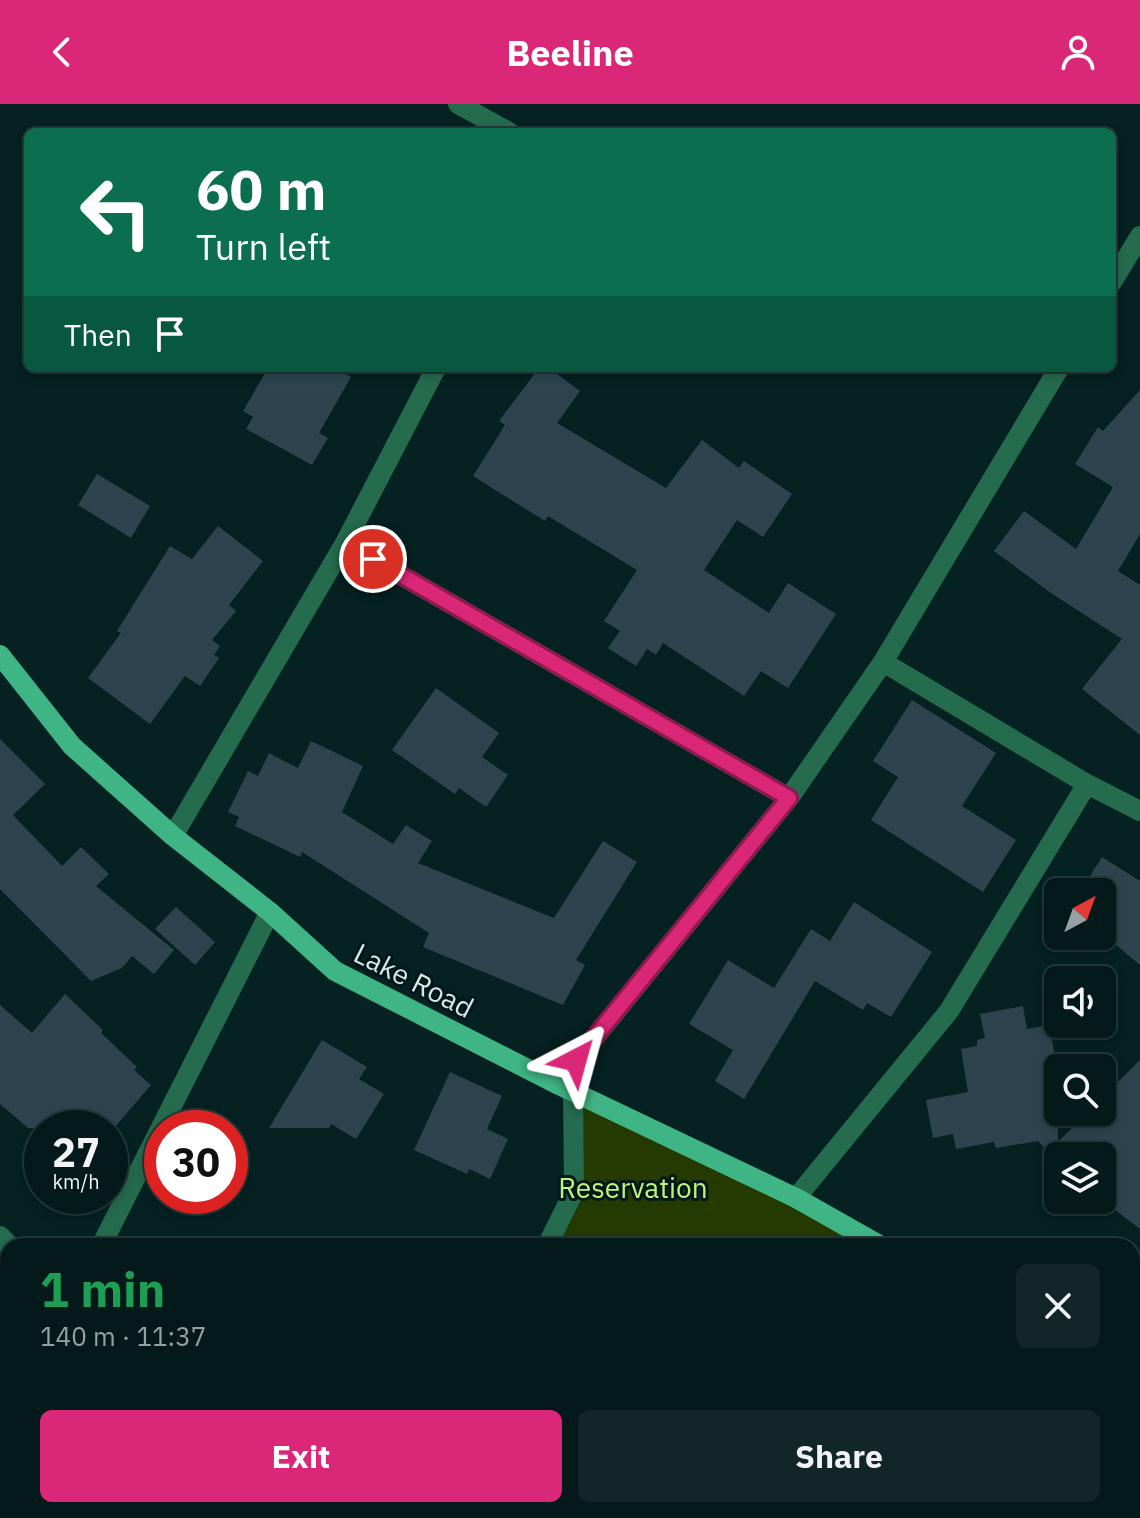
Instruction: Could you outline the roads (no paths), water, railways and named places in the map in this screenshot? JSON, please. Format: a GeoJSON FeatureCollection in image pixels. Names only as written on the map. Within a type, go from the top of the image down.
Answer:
{"type":"FeatureCollection","features":[{"type":"Feature","properties":{"kind":"main road","name":"Lake Road"},"geometry":{"type":"LineString","coordinates":[[0,655],[72,746],[173,836],[270,912],[335,971],[565,1088],[796,1198],[867,1238]]}},
{"type":"Feature","properties":{"kind":"street"},"geometry":{"type":"LineString","coordinates":[[458,104],[502,128]]}},
{"type":"Feature","properties":{"kind":"street"},"geometry":{"type":"LineString","coordinates":[[1116,275],[1140,236]]}},
{"type":"Feature","properties":{"kind":"street"},"geometry":{"type":"LineString","coordinates":[[173,836],[345,543],[434,372]]}},
{"type":"Feature","properties":{"kind":"street"},"geometry":{"type":"LineString","coordinates":[[551,1238],[574,1191],[565,1088],[789,798],[883,662],[1057,372]]}},
{"type":"Feature","properties":{"kind":"street"},"geometry":{"type":"LineString","coordinates":[[345,543],[789,798]]}},
{"type":"Feature","properties":{"kind":"street"},"geometry":{"type":"LineString","coordinates":[[883,662],[1087,784],[1140,811]]}},
{"type":"Feature","properties":{"kind":"street"},"geometry":{"type":"LineString","coordinates":[[796,1198],[949,1011],[1087,784]]}},
{"type":"Feature","properties":{"kind":"street"},"geometry":{"type":"LineString","coordinates":[[105,1238],[270,912]]}},
{"type":"Feature","properties":{"kind":"park label","name":"Reservation"},"geometry":{"type":"Point","coordinates":[633,1187]}}]}
